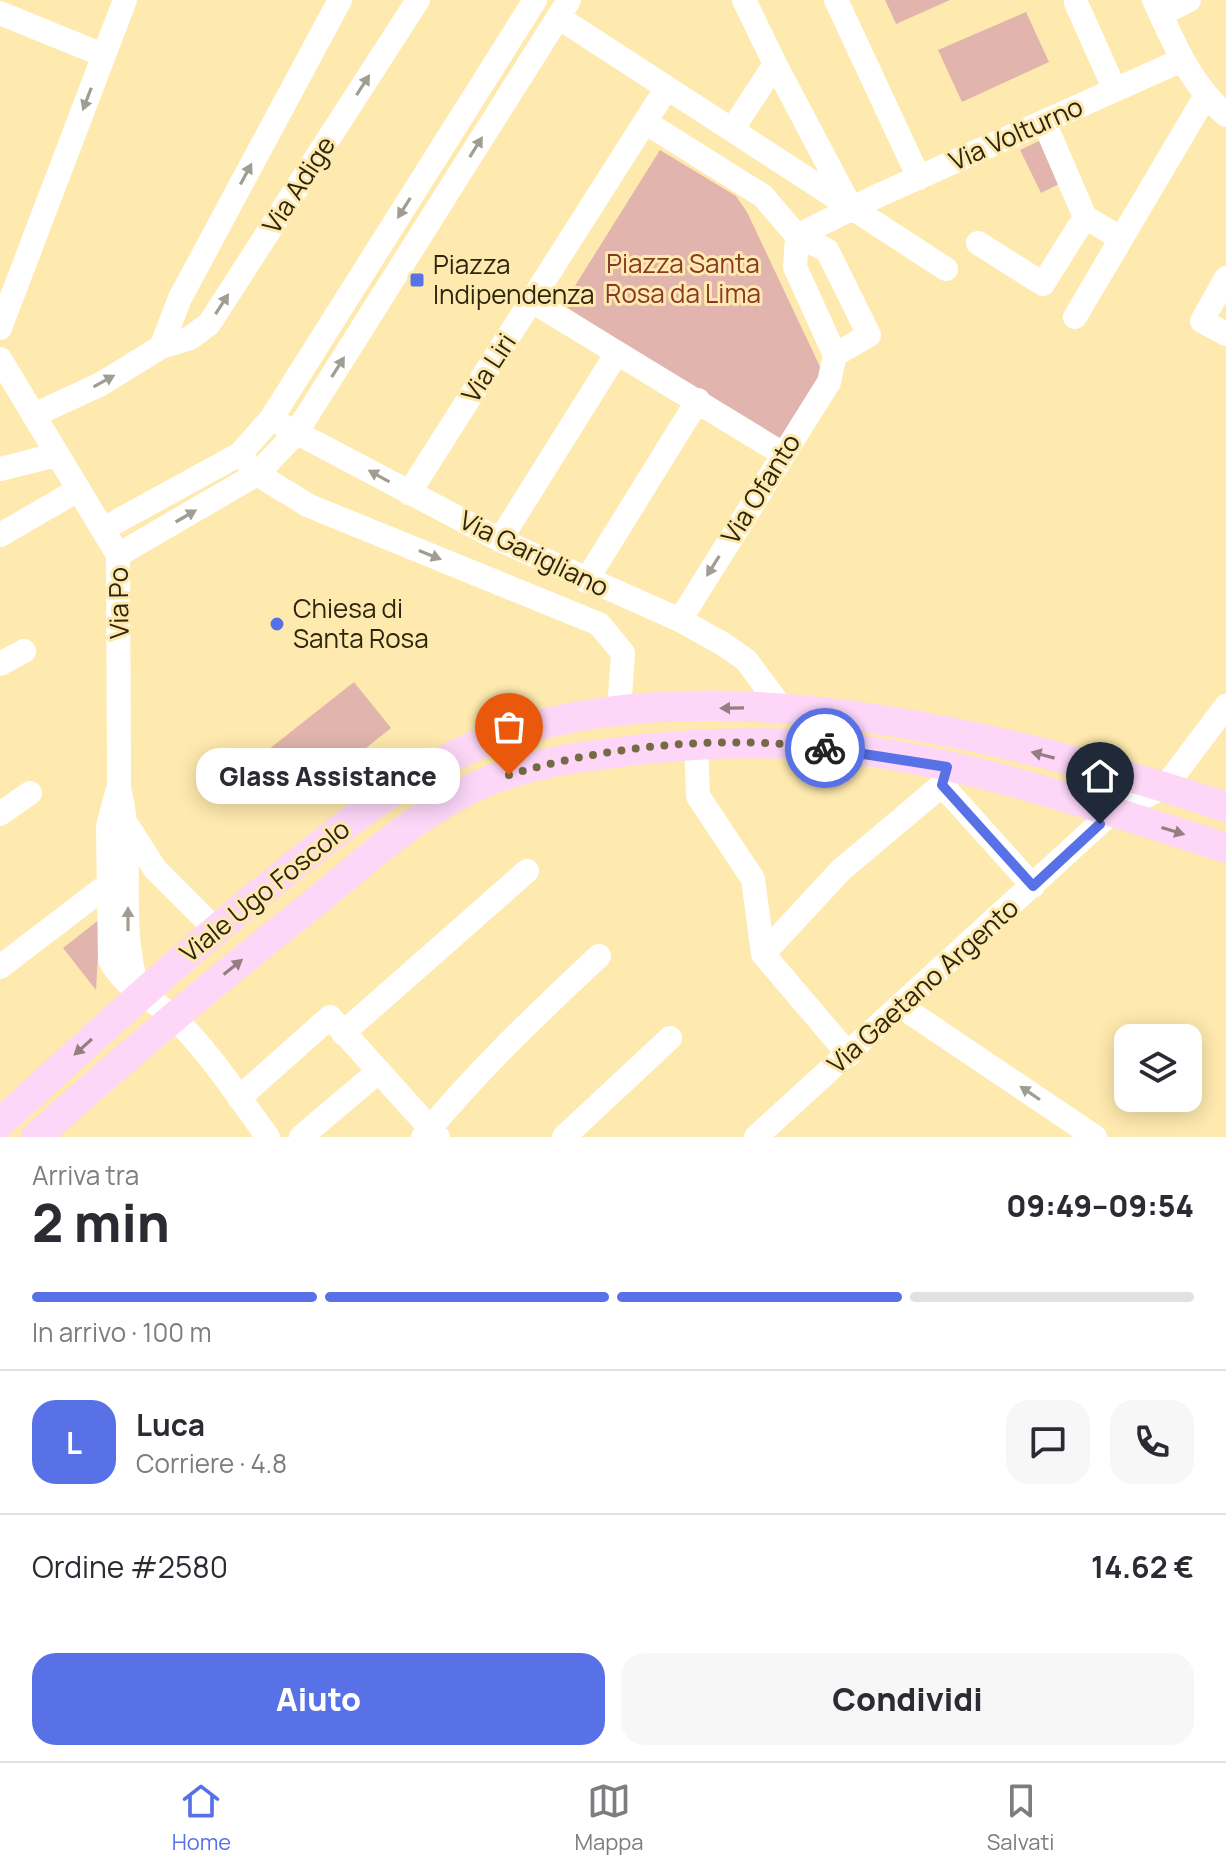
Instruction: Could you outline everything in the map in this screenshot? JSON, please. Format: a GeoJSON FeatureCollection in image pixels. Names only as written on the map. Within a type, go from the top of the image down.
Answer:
{"type":"FeatureCollection","features":[{"type":"Feature","properties":{"kind":"main road","name":"Viale Ugo Foscolo"},"geometry":{"type":"LineString","coordinates":[[0,1123],[215,929],[375,801],[475,746],[539,724],[619,711],[781,707],[954,731],[1165,787],[1226,807]]}},
{"type":"Feature","properties":{"kind":"main road","name":"Viale Ugo Foscolo"},"geometry":{"type":"LineString","coordinates":[[36,1137],[172,1016],[408,827],[481,784],[566,758],[696,745],[794,744],[1112,812],[1226,848]]}},
{"type":"Feature","properties":{"kind":"street"},"geometry":{"type":"LineString","coordinates":[[0,328],[125,0]]}},
{"type":"Feature","properties":{"kind":"street","name":"Via Adige"},"geometry":{"type":"LineString","coordinates":[[161,347],[180,298],[340,0]]}},
{"type":"Feature","properties":{"kind":"street","name":"Via Adige"},"geometry":{"type":"LineString","coordinates":[[34,415],[101,384],[161,347],[190,338],[209,324],[418,0]]}},
{"type":"Feature","properties":{"kind":"street"},"geometry":{"type":"LineString","coordinates":[[103,529],[240,454],[271,419],[535,0]]}},
{"type":"Feature","properties":{"kind":"street"},"geometry":{"type":"LineString","coordinates":[[836,0],[919,178]]}},
{"type":"Feature","properties":{"kind":"street"},"geometry":{"type":"LineString","coordinates":[[1189,0],[1157,7],[1182,60],[1205,97],[1226,115]]}},
{"type":"Feature","properties":{"kind":"street"},"geometry":{"type":"LineString","coordinates":[[752,3],[775,64],[851,208]]}},
{"type":"Feature","properties":{"kind":"street"},"geometry":{"type":"LineString","coordinates":[[1076,3],[1115,90]]}},
{"type":"Feature","properties":{"kind":"street"},"geometry":{"type":"LineString","coordinates":[[118,555],[257,474],[296,433],[563,9],[666,89],[946,269]]}},
{"type":"Feature","properties":{"kind":"street"},"geometry":{"type":"LineString","coordinates":[[0,13],[103,55]]}},
{"type":"Feature","properties":{"kind":"street","name":"Via Volturno"},"geometry":{"type":"LineString","coordinates":[[797,236],[851,208],[1182,60]]}},
{"type":"Feature","properties":{"kind":"street"},"geometry":{"type":"LineString","coordinates":[[732,130],[775,64]]}},
{"type":"Feature","properties":{"kind":"street"},"geometry":{"type":"LineString","coordinates":[[666,89],[645,122],[763,196],[797,236],[827,250],[869,335],[835,355],[795,267],[797,236]]}},
{"type":"Feature","properties":{"kind":"street"},"geometry":{"type":"LineString","coordinates":[[1075,317],[1205,97]]}},
{"type":"Feature","properties":{"kind":"street","name":"Via Liri"},"geometry":{"type":"LineString","coordinates":[[409,493],[645,122]]}},
{"type":"Feature","properties":{"kind":"street"},"geometry":{"type":"LineString","coordinates":[[1044,122],[1085,217],[1120,238]]}},
{"type":"Feature","properties":{"kind":"street"},"geometry":{"type":"LineString","coordinates":[[978,243],[1043,284],[1085,217]]}},
{"type":"Feature","properties":{"kind":"street"},"geometry":{"type":"LineString","coordinates":[[1226,278],[1202,321],[1226,334]]}},
{"type":"Feature","properties":{"kind":"street"},"geometry":{"type":"LineString","coordinates":[[532,301],[783,454]]}},
{"type":"Feature","properties":{"kind":"street"},"geometry":{"type":"LineString","coordinates":[[500,540],[617,353]]}},
{"type":"Feature","properties":{"kind":"street","name":"Via Ofanto"},"geometry":{"type":"LineString","coordinates":[[680,620],[829,382],[835,355]]}},
{"type":"Feature","properties":{"kind":"street","name":"Via Po"},"geometry":{"type":"LineString","coordinates":[[0,359],[118,555],[119,785],[128,826],[128,958],[140,995]]}},
{"type":"Feature","properties":{"kind":"street"},"geometry":{"type":"LineString","coordinates":[[586,581],[698,400]]}},
{"type":"Feature","properties":{"kind":"street","name":"Via Garigliano"},"geometry":{"type":"LineString","coordinates":[[271,419],[500,540],[586,581],[680,620],[746,660],[781,707]]}},
{"type":"Feature","properties":{"kind":"street","name":"Via Garigliano"},"geometry":{"type":"LineString","coordinates":[[240,454],[257,474],[268,477],[307,505],[599,624],[623,653],[619,711]]}},
{"type":"Feature","properties":{"kind":"street"},"geometry":{"type":"LineString","coordinates":[[0,469],[56,455]]}},
{"type":"Feature","properties":{"kind":"street"},"geometry":{"type":"LineString","coordinates":[[0,535],[78,490]]}},
{"type":"Feature","properties":{"kind":"street"},"geometry":{"type":"LineString","coordinates":[[0,664],[24,651]]}},
{"type":"Feature","properties":{"kind":"street","name":"Via Gaetano Argento"},"geometry":{"type":"LineString","coordinates":[[756,1137],[902,1007],[1112,812],[1165,787],[1226,706]]}},
{"type":"Feature","properties":{"kind":"street"},"geometry":{"type":"LineString","coordinates":[[696,745],[698,796],[753,879],[763,954],[849,1055]]}},
{"type":"Feature","properties":{"kind":"street"},"geometry":{"type":"LineString","coordinates":[[763,954],[841,870],[944,776],[1033,886]]}},
{"type":"Feature","properties":{"kind":"street","name":"Via Po"},"geometry":{"type":"LineString","coordinates":[[119,785],[108,826],[110,960],[119,977],[172,1016],[268,1137]]}},
{"type":"Feature","properties":{"kind":"street"},"geometry":{"type":"LineString","coordinates":[[0,814],[30,793]]}},
{"type":"Feature","properties":{"kind":"street","name":"Via Po"},"geometry":{"type":"LineString","coordinates":[[128,826],[155,869],[215,929]]}},
{"type":"Feature","properties":{"kind":"street"},"geometry":{"type":"LineString","coordinates":[[239,1098],[337,1025],[527,871]]}},
{"type":"Feature","properties":{"kind":"street"},"geometry":{"type":"LineString","coordinates":[[0,967],[110,883]]}},
{"type":"Feature","properties":{"kind":"street"},"geometry":{"type":"LineString","coordinates":[[337,1025],[431,1134],[516,1032],[599,956]]}},
{"type":"Feature","properties":{"kind":"street"},"geometry":{"type":"LineString","coordinates":[[902,1007],[1095,1137]]}},
{"type":"Feature","properties":{"kind":"street"},"geometry":{"type":"LineString","coordinates":[[564,1137],[670,1038]]}},
{"type":"Feature","properties":{"kind":"street"},"geometry":{"type":"LineString","coordinates":[[301,1137],[379,1071]]}},
{"type":"Feature","properties":{"kind":"green space"},"geometry":{"type":"Polygon","coordinates":[[[885,0],[950,0],[896,24],[885,0]]]}},
{"type":"Feature","properties":{"kind":"green space"},"geometry":{"type":"Polygon","coordinates":[[[1026,12],[1049,62],[962,102],[938,50],[1026,12]]]}},
{"type":"Feature","properties":{"kind":"green space"},"geometry":{"type":"Polygon","coordinates":[[[1041,140],[1061,183],[1041,193],[1020,150],[1041,140]]]}},
{"type":"Feature","properties":{"kind":"green space","name":"Piazza Santa Rosa da Lima"},"geometry":{"type":"Polygon","coordinates":[[[660,150],[736,196],[747,212],[823,373],[780,442],[563,305],[660,150]]]}},
{"type":"Feature","properties":{"kind":"green space"},"geometry":{"type":"Polygon","coordinates":[[[354,682],[391,728],[301,800],[264,753],[354,682]]]}},
{"type":"Feature","properties":{"kind":"green space"},"geometry":{"type":"Polygon","coordinates":[[[100,919],[96,990],[63,948],[100,919]]]}},
{"type":"Feature","properties":{"kind":"way so far"},"geometry":{"type":"LineString","coordinates":[[509,775],[566,758],[665,747],[729,743],[825,748]]}},
{"type":"Feature","properties":{"kind":"place","name":"Piazza Indipendenza"},"geometry":{"type":"Point","coordinates":[417,280]}},
{"type":"Feature","properties":{"kind":"place","name":"Chiesa di Santa Rosa"},"geometry":{"type":"Point","coordinates":[277,624]}},
{"type":"Feature","properties":{"kind":"place","name":"Glass Assistance"},"geometry":{"type":"Point","coordinates":[509,775]}},
{"type":"Feature","properties":{"kind":"route"},"geometry":{"type":"LineString","coordinates":[[825,748],[947,767],[942,785],[1033,886],[1100,824]]}}]}
